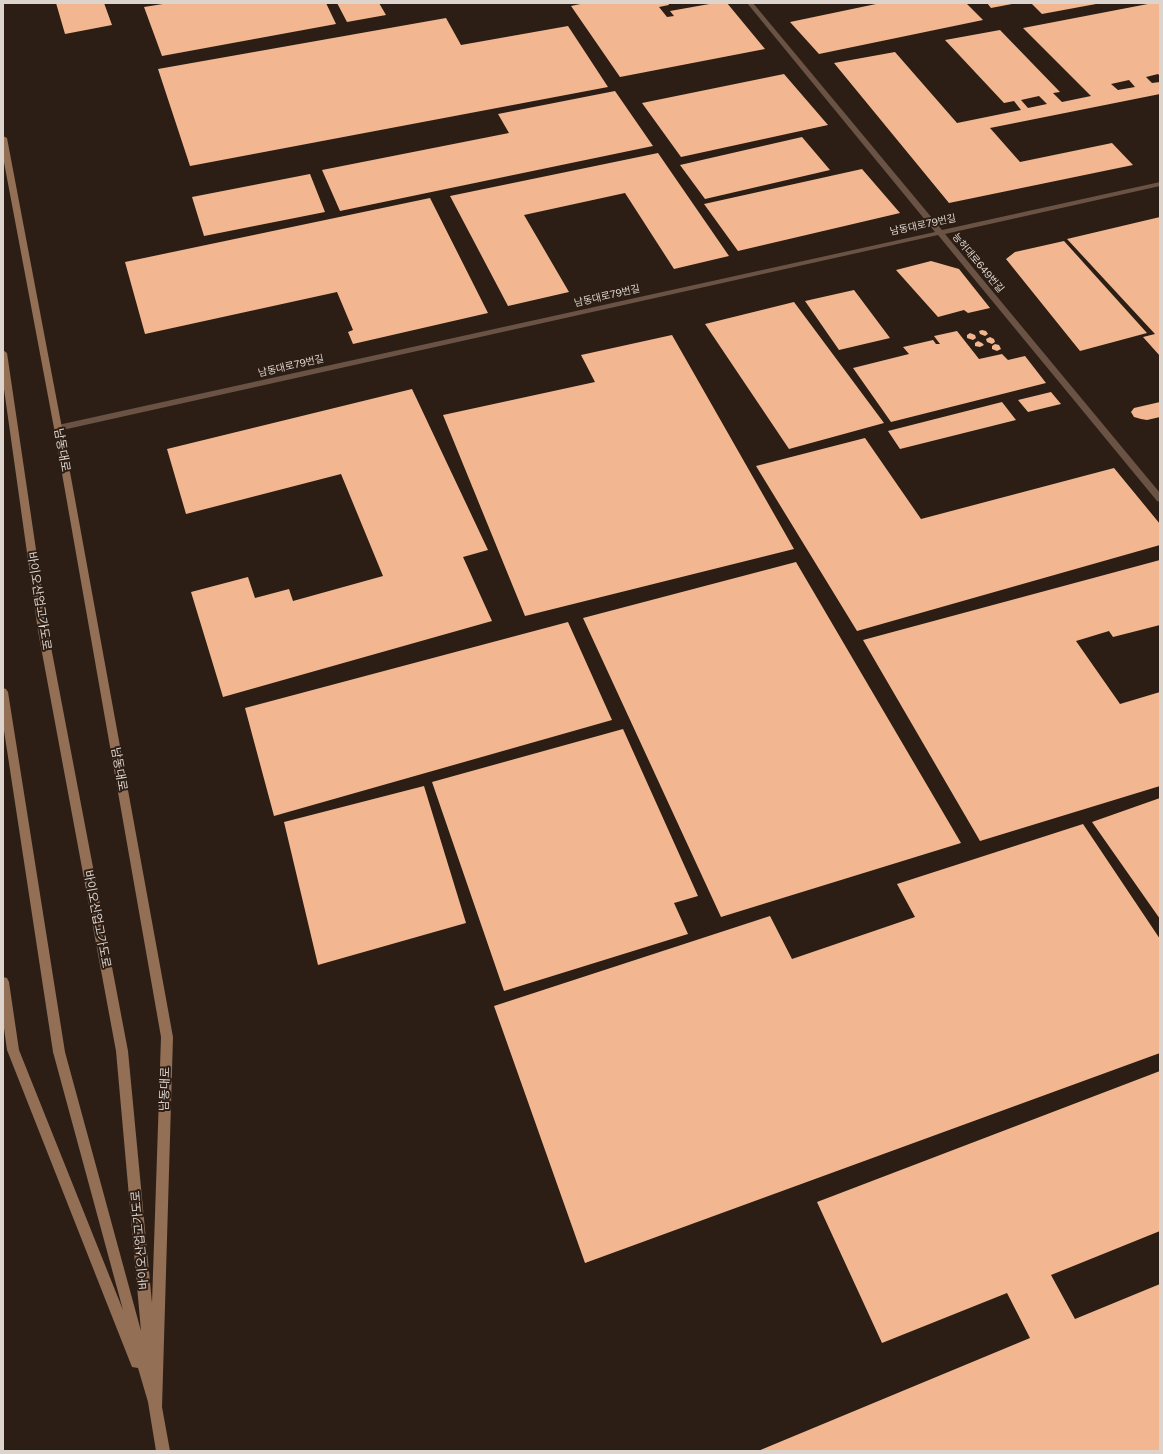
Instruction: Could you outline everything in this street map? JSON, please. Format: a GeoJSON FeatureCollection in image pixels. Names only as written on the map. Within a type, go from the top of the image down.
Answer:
{"type":"FeatureCollection","features":[{"type":"Feature","properties":{"kind":"main road","name":"남동대로"},"geometry":{"type":"LineString","coordinates":[[3,138],[58,428],[167,1037],[155,1406]]}},
{"type":"Feature","properties":{"kind":"main road","name":"바이오산업고가도로"},"geometry":{"type":"LineString","coordinates":[[3,352],[42,631],[122,1051],[155,1406]]}},
{"type":"Feature","properties":{"kind":"main road","name":"바이오산업고가도로"},"geometry":{"type":"LineString","coordinates":[[3,692],[59,1052],[155,1406]]}},
{"type":"Feature","properties":{"kind":"main road","name":"남동대로"},"geometry":{"type":"LineString","coordinates":[[3,982],[13,1050],[155,1406],[163,1451]]}},
{"type":"Feature","properties":{"kind":"street","name":"능허대로649번길"},"geometry":{"type":"LineString","coordinates":[[750,3],[1160,499]]}},
{"type":"Feature","properties":{"kind":"street","name":"남동대로79번길"},"geometry":{"type":"LineString","coordinates":[[58,428],[1160,184]]}},
{"type":"Feature","properties":{"kind":"building"},"geometry":{"type":"Polygon","coordinates":[[[56,3],[104,3],[112,25],[65,34],[56,3]]]}},
{"type":"Feature","properties":{"kind":"building"},"geometry":{"type":"Polygon","coordinates":[[[169,3],[326,3],[336,24],[162,56],[144,7],[169,3]]]}},
{"type":"Feature","properties":{"kind":"building"},"geometry":{"type":"Polygon","coordinates":[[[337,3],[379,3],[386,15],[347,22],[337,3]]]}},
{"type":"Feature","properties":{"kind":"building"},"geometry":{"type":"Polygon","coordinates":[[[585,3],[668,3],[669,5],[659,7],[667,17],[674,16],[670,11],[715,3],[727,3],[765,49],[620,77],[571,6],[585,3]]]}},
{"type":"Feature","properties":{"kind":"building"},"geometry":{"type":"Polygon","coordinates":[[[875,3],[966,3],[983,20],[819,54],[790,22],[876,4],[875,3]]]}},
{"type":"Feature","properties":{"kind":"building"},"geometry":{"type":"Polygon","coordinates":[[[987,3],[1012,3],[1012,4],[991,8],[987,3]]]}},
{"type":"Feature","properties":{"kind":"building"},"geometry":{"type":"Polygon","coordinates":[[[1031,3],[1096,3],[1096,4],[1042,14],[1031,3]]]}},
{"type":"Feature","properties":{"kind":"building"},"geometry":{"type":"Polygon","coordinates":[[[1153,3],[1160,3],[1160,76],[1158,74],[1146,77],[1152,83],[1160,82],[1160,94],[990,128],[1020,162],[1112,143],[1133,165],[949,203],[834,63],[895,52],[957,123],[1021,110],[1014,101],[1004,103],[945,40],[1000,30],[1060,92],[1053,93],[1062,102],[1091,96],[1023,28],[1153,3]],[[1129,80],[1111,84],[1118,90],[1135,87],[1129,80]],[[1039,96],[1021,100],[1028,108],[1047,104],[1039,96]]]}},
{"type":"Feature","properties":{"kind":"building"},"geometry":{"type":"Polygon","coordinates":[[[446,18],[461,45],[568,26],[608,87],[190,166],[158,69],[446,18]]]}},
{"type":"Feature","properties":{"kind":"building"},"geometry":{"type":"Polygon","coordinates":[[[784,74],[828,125],[681,157],[642,103],[784,74]]]}},
{"type":"Feature","properties":{"kind":"building"},"geometry":{"type":"Polygon","coordinates":[[[615,91],[653,146],[340,211],[322,170],[509,133],[498,114],[615,91]]]}},
{"type":"Feature","properties":{"kind":"building"},"geometry":{"type":"Polygon","coordinates":[[[802,137],[830,170],[705,199],[680,165],[802,137]]]}},
{"type":"Feature","properties":{"kind":"building"},"geometry":{"type":"Polygon","coordinates":[[[658,153],[729,256],[674,269],[625,193],[524,215],[569,292],[508,306],[450,196],[658,153]]]}},
{"type":"Feature","properties":{"kind":"building"},"geometry":{"type":"Polygon","coordinates":[[[862,169],[900,213],[738,251],[704,204],[862,169]]]}},
{"type":"Feature","properties":{"kind":"building"},"geometry":{"type":"Polygon","coordinates":[[[310,174],[325,212],[204,236],[192,197],[310,174]]]}},
{"type":"Feature","properties":{"kind":"building"},"geometry":{"type":"Polygon","coordinates":[[[430,198],[488,313],[353,344],[348,332],[353,330],[337,292],[145,334],[125,262],[430,198]]]}},
{"type":"Feature","properties":{"kind":"building"},"geometry":{"type":"Polygon","coordinates":[[[1160,217],[1160,356],[1143,337],[1155,334],[1067,239],[1160,217]]]}},
{"type":"Feature","properties":{"kind":"building"},"geometry":{"type":"Polygon","coordinates":[[[1064,241],[1147,333],[1080,351],[1006,259],[1015,252],[1064,241]]]}},
{"type":"Feature","properties":{"kind":"building"},"geometry":{"type":"Polygon","coordinates":[[[931,261],[959,269],[990,308],[968,313],[964,310],[938,317],[896,270],[931,261]]]}},
{"type":"Feature","properties":{"kind":"building"},"geometry":{"type":"Polygon","coordinates":[[[854,290],[890,338],[839,350],[805,301],[854,290]]]}},
{"type":"Feature","properties":{"kind":"building"},"geometry":{"type":"Polygon","coordinates":[[[794,302],[884,423],[789,449],[705,324],[794,302]]]}},
{"type":"Feature","properties":{"kind":"building"},"geometry":{"type":"Polygon","coordinates":[[[957,331],[979,359],[1002,354],[1008,360],[1025,356],[1046,383],[891,422],[853,368],[909,354],[903,347],[933,340],[936,344],[940,344],[934,336],[957,331]]]}},
{"type":"Feature","properties":{"kind":"building"},"geometry":{"type":"Polygon","coordinates":[[[979,331],[986,331],[988,334],[985,336],[980,334],[979,331]]]}},
{"type":"Feature","properties":{"kind":"building"},"geometry":{"type":"Polygon","coordinates":[[[970,333],[975,335],[976,338],[973,340],[967,338],[967,335],[970,333]]]}},
{"type":"Feature","properties":{"kind":"building"},"geometry":{"type":"Polygon","coordinates":[[[672,335],[794,549],[525,616],[443,415],[595,382],[581,355],[672,335]]]}},
{"type":"Feature","properties":{"kind":"building"},"geometry":{"type":"Polygon","coordinates":[[[990,337],[994,339],[995,342],[992,344],[987,342],[986,339],[990,337]]]}},
{"type":"Feature","properties":{"kind":"building"},"geometry":{"type":"Polygon","coordinates":[[[978,341],[984,345],[980,347],[975,346],[975,343],[978,341]]]}},
{"type":"Feature","properties":{"kind":"building"},"geometry":{"type":"Polygon","coordinates":[[[995,344],[999,345],[1001,349],[997,351],[992,349],[992,346],[995,344]]]}},
{"type":"Feature","properties":{"kind":"building"},"geometry":{"type":"Polygon","coordinates":[[[412,389],[488,550],[463,557],[492,621],[223,697],[191,592],[248,577],[255,598],[289,589],[293,601],[383,576],[341,474],[186,514],[167,449],[412,389]]]}},
{"type":"Feature","properties":{"kind":"building"},"geometry":{"type":"Polygon","coordinates":[[[1051,392],[1061,404],[1028,412],[1018,400],[1051,392]]]}},
{"type":"Feature","properties":{"kind":"building"},"geometry":{"type":"Polygon","coordinates":[[[1002,402],[1016,420],[900,449],[888,431],[1002,402]]]}},
{"type":"Feature","properties":{"kind":"building"},"geometry":{"type":"Polygon","coordinates":[[[1160,402],[1160,417],[1147,420],[1141,419],[1134,417],[1131,412],[1134,408],[1160,402]]]}},
{"type":"Feature","properties":{"kind":"building"},"geometry":{"type":"Polygon","coordinates":[[[865,438],[921,519],[1114,468],[1160,524],[1160,545],[857,631],[756,466],[865,438]]]}},
{"type":"Feature","properties":{"kind":"building"},"geometry":{"type":"Polygon","coordinates":[[[1160,560],[1160,625],[1113,637],[1109,631],[1076,641],[1120,704],[1160,692],[1160,786],[980,841],[863,640],[1160,560]]]}},
{"type":"Feature","properties":{"kind":"building"},"geometry":{"type":"Polygon","coordinates":[[[796,562],[961,843],[721,917],[583,618],[796,562]]]}},
{"type":"Feature","properties":{"kind":"building"},"geometry":{"type":"Polygon","coordinates":[[[568,622],[612,720],[274,816],[245,708],[568,622]]]}},
{"type":"Feature","properties":{"kind":"building"},"geometry":{"type":"Polygon","coordinates":[[[623,729],[698,896],[674,903],[688,934],[504,991],[432,782],[623,729]]]}},
{"type":"Feature","properties":{"kind":"building"},"geometry":{"type":"Polygon","coordinates":[[[424,786],[466,923],[318,965],[284,822],[424,786]]]}},
{"type":"Feature","properties":{"kind":"building"},"geometry":{"type":"Polygon","coordinates":[[[1160,798],[1160,919],[1092,822],[1160,798]]]}},
{"type":"Feature","properties":{"kind":"building"},"geometry":{"type":"Polygon","coordinates":[[[1083,824],[1160,939],[1160,1053],[585,1263],[494,1006],[770,916],[792,959],[915,917],[897,884],[1083,824]]]}},
{"type":"Feature","properties":{"kind":"building"},"geometry":{"type":"Polygon","coordinates":[[[1160,1071],[1160,1231],[1051,1275],[1075,1319],[1160,1284],[1160,1451],[758,1451],[1030,1338],[1007,1293],[882,1343],[817,1202],[1160,1071]]]}}]}
